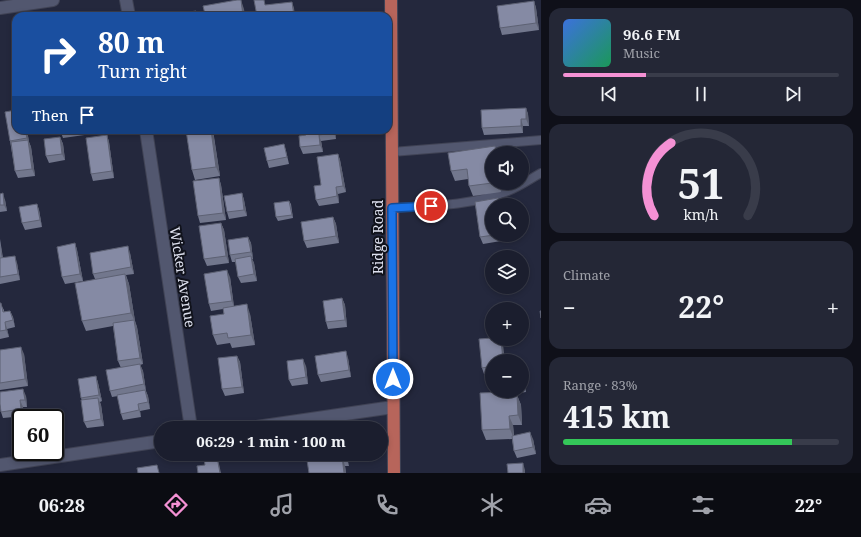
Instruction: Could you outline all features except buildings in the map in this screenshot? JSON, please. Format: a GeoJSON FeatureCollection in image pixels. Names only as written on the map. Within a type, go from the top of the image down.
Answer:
{"type":"FeatureCollection","features":[{"type":"Feature","properties":{"kind":"main road","name":"Ridge Road"},"geometry":{"type":"LineString","coordinates":[[391,0],[391,12]]}},
{"type":"Feature","properties":{"kind":"main road","name":"Ridge Road"},"geometry":{"type":"LineString","coordinates":[[392,134],[394,473]]}},
{"type":"Feature","properties":{"kind":"street"},"geometry":{"type":"LineString","coordinates":[[0,8],[53,0]]}},
{"type":"Feature","properties":{"kind":"street"},"geometry":{"type":"LineString","coordinates":[[126,0],[128,12]]}},
{"type":"Feature","properties":{"kind":"street","name":"Wicker Avenue"},"geometry":{"type":"LineString","coordinates":[[147,134],[190,421]]}},
{"type":"Feature","properties":{"kind":"street"},"geometry":{"type":"LineString","coordinates":[[298,421],[393,407]]}},
{"type":"Feature","properties":{"kind":"street"},"geometry":{"type":"LineString","coordinates":[[0,465],[154,442]]}},
{"type":"Feature","properties":{"kind":"lane"},"geometry":{"type":"LineString","coordinates":[[392,152],[541,140]]}},
{"type":"Feature","properties":{"kind":"lane"},"geometry":{"type":"LineString","coordinates":[[392,208],[456,205],[483,199],[509,191],[541,173]]}},
{"type":"Feature","properties":{"kind":"route"},"geometry":{"type":"LineString","coordinates":[[393,379],[392,208],[431,206]]}}]}
